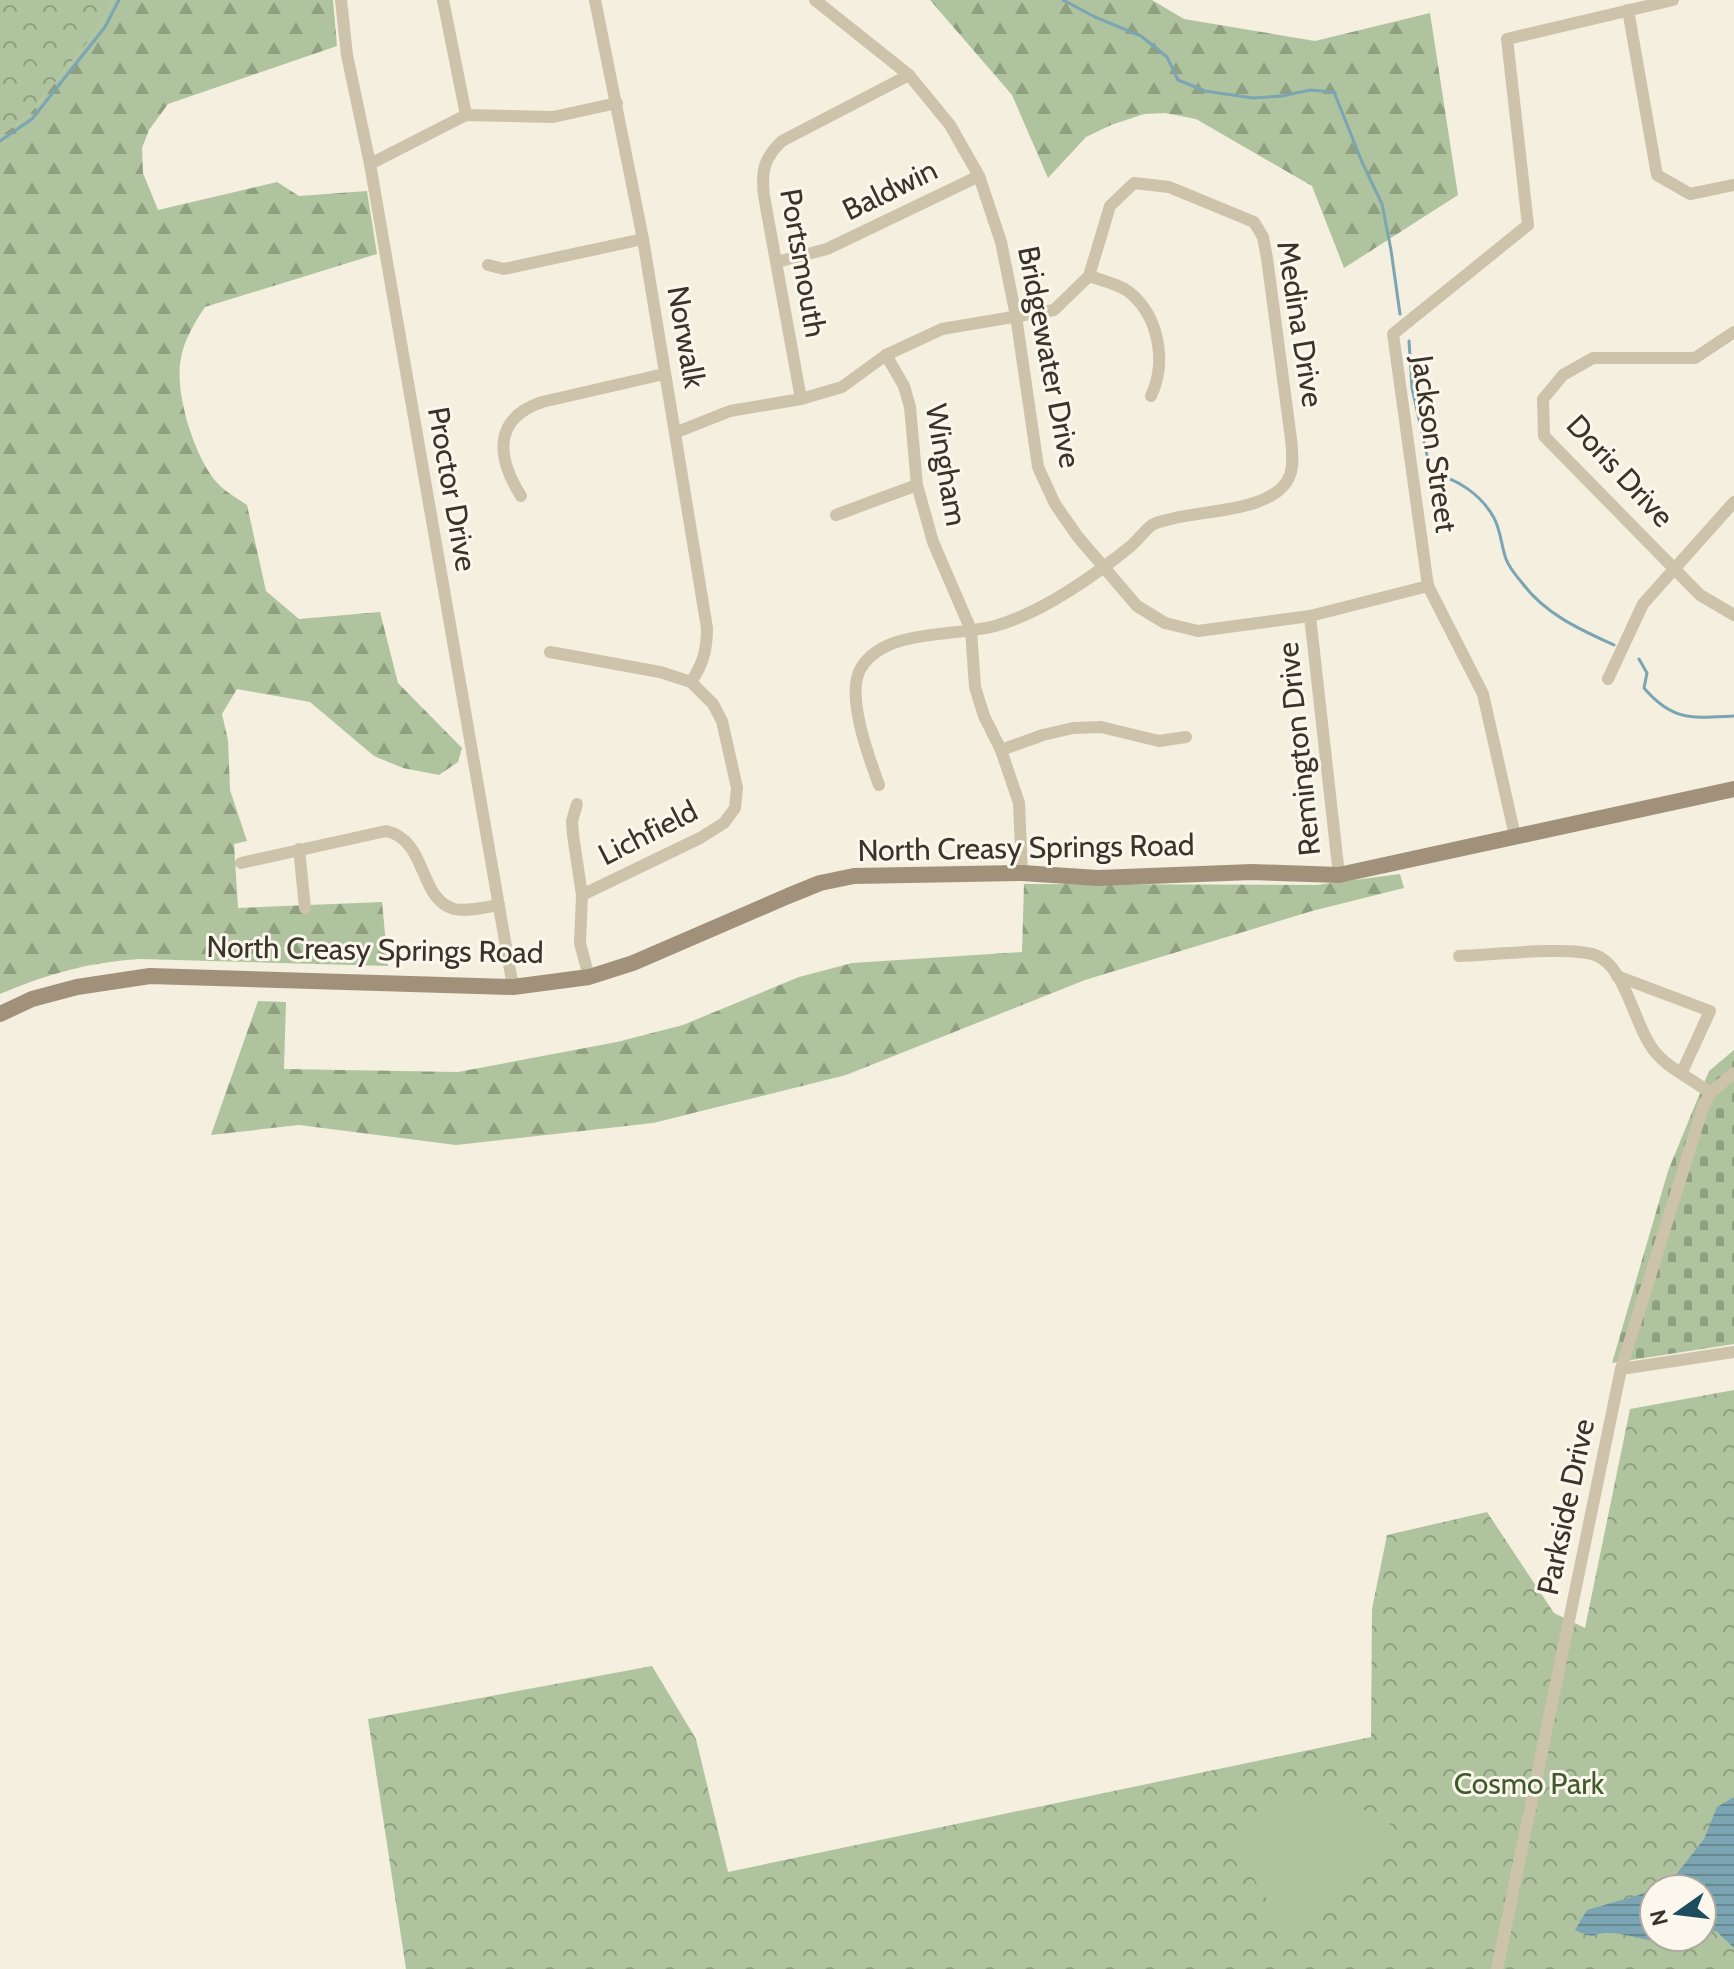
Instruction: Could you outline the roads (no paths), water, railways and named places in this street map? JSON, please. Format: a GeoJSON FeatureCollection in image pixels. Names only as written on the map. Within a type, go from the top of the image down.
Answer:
{"type":"FeatureCollection","features":[{"type":"Feature","properties":{"kind":"street","name":"Proctor Drive"},"geometry":{"type":"LineString","coordinates":[[341,0],[347,55],[370,164],[513,987]]}},
{"type":"Feature","properties":{"kind":"street"},"geometry":{"type":"LineString","coordinates":[[443,0],[466,115]]}},
{"type":"Feature","properties":{"kind":"street","name":"Norwalk"},"geometry":{"type":"LineString","coordinates":[[595,0],[643,239],[707,628],[703,663],[691,682]]}},
{"type":"Feature","properties":{"kind":"street","name":"Bridgewater Drive"},"geometry":{"type":"LineString","coordinates":[[815,0],[909,75],[950,125],[979,176],[1001,242],[1016,316],[1038,467],[1055,504],[1103,568],[1137,606],[1165,623],[1198,631],[1310,616],[1428,586]]}},
{"type":"Feature","properties":{"kind":"street","name":"Jackson Street"},"geometry":{"type":"LineString","coordinates":[[1515,836],[1483,694],[1428,586],[1393,334],[1528,225],[1507,39],[1673,0]]}},
{"type":"Feature","properties":{"kind":"street"},"geometry":{"type":"LineString","coordinates":[[1628,10],[1657,175],[1690,194],[1734,185]]}},
{"type":"Feature","properties":{"kind":"street","name":"Portsmouth"},"geometry":{"type":"LineString","coordinates":[[801,399],[761,176],[770,152],[782,141],[909,75]]}},
{"type":"Feature","properties":{"kind":"street"},"geometry":{"type":"LineString","coordinates":[[370,164],[466,115],[553,117],[617,103]]}},
{"type":"Feature","properties":{"kind":"street","name":"Baldwin"},"geometry":{"type":"LineString","coordinates":[[777,262],[827,249],[979,176]]}},
{"type":"Feature","properties":{"kind":"street","name":"Medina Drive"},"geometry":{"type":"LineString","coordinates":[[1089,276],[1110,206],[1134,183],[1169,187],[1254,222],[1263,237],[1293,460],[1290,475],[1278,492],[1250,505],[1195,513],[1153,524],[1103,568]]}},
{"type":"Feature","properties":{"kind":"street"},"geometry":{"type":"LineString","coordinates":[[488,265],[504,269],[643,239]]}},
{"type":"Feature","properties":{"kind":"street"},"geometry":{"type":"LineString","coordinates":[[677,432],[730,411],[801,399],[842,387],[886,355],[942,329],[1054,310],[1089,276],[1128,291],[1151,315],[1157,342],[1159,379],[1151,396]]}},
{"type":"Feature","properties":{"kind":"street","name":"Doris Drive"},"geometry":{"type":"LineString","coordinates":[[1734,332],[1695,358],[1593,358],[1563,375],[1543,399],[1544,436],[1675,566],[1700,595],[1734,615]]}},
{"type":"Feature","properties":{"kind":"street","name":"Wingham"},"geometry":{"type":"LineString","coordinates":[[886,355],[904,386],[910,407],[917,485],[933,542],[971,630],[975,687],[1019,803],[1022,873]]}},
{"type":"Feature","properties":{"kind":"street"},"geometry":{"type":"LineString","coordinates":[[521,496],[509,477],[503,445],[512,418],[525,408],[542,402],[664,374]]}},
{"type":"Feature","properties":{"kind":"street"},"geometry":{"type":"LineString","coordinates":[[836,515],[917,485]]}},
{"type":"Feature","properties":{"kind":"street"},"geometry":{"type":"LineString","coordinates":[[1608,679],[1643,604],[1734,502]]}},
{"type":"Feature","properties":{"kind":"street"},"geometry":{"type":"LineString","coordinates":[[879,785],[864,746],[855,686],[859,670],[883,646],[995,626],[1027,613],[1103,568]]}},
{"type":"Feature","properties":{"kind":"street","name":"Remington Drive"},"geometry":{"type":"LineString","coordinates":[[1310,616],[1339,875]]}},
{"type":"Feature","properties":{"kind":"street"},"geometry":{"type":"LineString","coordinates":[[550,652],[660,672],[691,682]]}},
{"type":"Feature","properties":{"kind":"street","name":"Lichfield"},"geometry":{"type":"LineString","coordinates":[[582,895],[700,838],[724,823],[735,808],[737,788],[722,721],[713,704],[691,682]]}},
{"type":"Feature","properties":{"kind":"street"},"geometry":{"type":"LineString","coordinates":[[1001,750],[1073,728],[1101,727],[1159,741],[1186,737]]}},
{"type":"Feature","properties":{"kind":"street","name":"North Creasy Springs Road"},"geometry":{"type":"LineString","coordinates":[[0,1014],[32,999],[77,987],[150,976],[513,987],[589,977],[633,963],[820,883],[854,876],[1022,873],[1098,878],[1252,872],[1339,875],[1734,789]]}},
{"type":"Feature","properties":{"kind":"street"},"geometry":{"type":"LineString","coordinates":[[577,804],[572,821],[582,895],[580,943],[589,977]]}},
{"type":"Feature","properties":{"kind":"street"},"geometry":{"type":"LineString","coordinates":[[241,863],[374,831],[395,833],[405,839],[444,905],[462,910],[499,905]]}},
{"type":"Feature","properties":{"kind":"street"},"geometry":{"type":"LineString","coordinates":[[299,849],[305,908]]}},
{"type":"Feature","properties":{"kind":"street"},"geometry":{"type":"LineString","coordinates":[[1459,956],[1567,951],[1594,954],[1610,962],[1639,1027],[1656,1054],[1710,1093]]}},
{"type":"Feature","properties":{"kind":"street"},"geometry":{"type":"LineString","coordinates":[[1617,976],[1710,1011],[1682,1072]]}},
{"type":"Feature","properties":{"kind":"street","name":"Parkside Drive"},"geometry":{"type":"LineString","coordinates":[[1497,1969],[1621,1369],[1703,1107],[1710,1093],[1734,1073]]}},
{"type":"Feature","properties":{"kind":"street"},"geometry":{"type":"LineString","coordinates":[[1621,1369],[1734,1352]]}},
{"type":"Feature","properties":{"kind":"water"},"geometry":{"type":"Polygon","coordinates":[[[1734,1797],[1734,1948],[1718,1933],[1718,1873],[1677,1873],[1704,1839],[1717,1807],[1734,1797]]]}},
{"type":"Feature","properties":{"kind":"water"},"geometry":{"type":"Polygon","coordinates":[[[1638,1895],[1638,1937],[1610,1933],[1591,1936],[1575,1930],[1587,1910],[1638,1895]]]}},
{"type":"Feature","properties":{"kind":"waterway"},"geometry":{"type":"LineString","coordinates":[[0,141],[32,119],[105,27],[119,0]]}},
{"type":"Feature","properties":{"kind":"waterway"},"geometry":{"type":"LineString","coordinates":[[1063,0],[1141,36],[1167,57],[1178,80],[1205,91],[1253,98],[1310,90],[1334,92],[1382,204],[1400,314]]}},
{"type":"Feature","properties":{"kind":"waterway"},"geometry":{"type":"LineString","coordinates":[[1409,341],[1412,388],[1431,473],[1458,483],[1489,509],[1509,565],[1532,595],[1553,613],[1614,645]]}},
{"type":"Feature","properties":{"kind":"waterway"},"geometry":{"type":"LineString","coordinates":[[1639,659],[1647,673],[1644,688],[1665,707],[1684,716],[1734,716]]}},
{"type":"Feature","properties":{"kind":"park label","name":"Cosmo Park"},"geometry":{"type":"Point","coordinates":[1529,1784]}}]}
